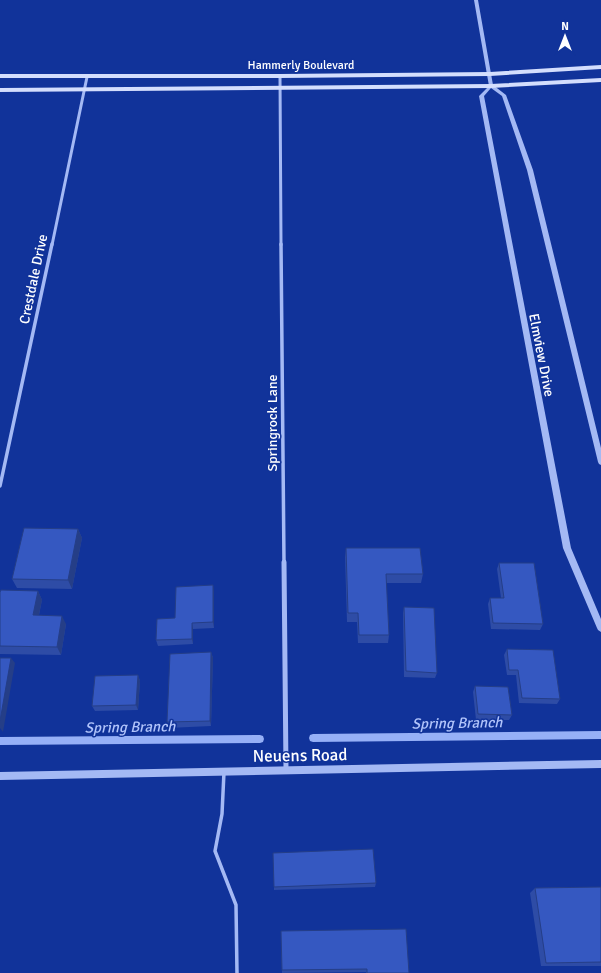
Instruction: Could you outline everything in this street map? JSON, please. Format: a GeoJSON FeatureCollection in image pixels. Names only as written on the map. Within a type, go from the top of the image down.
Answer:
{"type":"FeatureCollection","features":[{"type":"Feature","properties":{"kind":"main road","name":"Hammerly Boulevard"},"geometry":{"type":"LineString","coordinates":[[0,76],[86,77],[490,74],[601,67]]}},
{"type":"Feature","properties":{"kind":"main road","name":"Hammerly Boulevard"},"geometry":{"type":"LineString","coordinates":[[0,90],[492,86],[601,80]]}},
{"type":"Feature","properties":{"kind":"street"},"geometry":{"type":"LineString","coordinates":[[476,0],[492,86],[504,96],[530,170],[601,462]]}},
{"type":"Feature","properties":{"kind":"street","name":"Springrock Lane"},"geometry":{"type":"LineString","coordinates":[[280,76],[286,770]]}},
{"type":"Feature","properties":{"kind":"street","name":"Crestdale Drive"},"geometry":{"type":"LineString","coordinates":[[0,486],[8,454],[86,77]]}},
{"type":"Feature","properties":{"kind":"street","name":"Elmview Drive"},"geometry":{"type":"LineString","coordinates":[[492,86],[481,96],[567,548],[601,628]]}},
{"type":"Feature","properties":{"kind":"street","name":"Neuens Road"},"geometry":{"type":"LineString","coordinates":[[0,776],[601,764]]}},
{"type":"Feature","properties":{"kind":"lane"},"geometry":{"type":"LineString","coordinates":[[224,772],[222,814],[215,851],[236,905],[237,973]]}},
{"type":"Feature","properties":{"kind":"building"},"geometry":{"type":"Polygon","coordinates":[[[24,528],[78,529],[68,580],[12,579],[24,528]]]}},
{"type":"Feature","properties":{"kind":"building"},"geometry":{"type":"Polygon","coordinates":[[[346,548],[420,548],[423,574],[386,574],[389,635],[359,635],[358,613],[348,613],[346,548]]]}},
{"type":"Feature","properties":{"kind":"building"},"geometry":{"type":"Polygon","coordinates":[[[499,563],[534,563],[543,624],[493,623],[490,598],[504,598],[499,563]]]}},
{"type":"Feature","properties":{"kind":"building"},"geometry":{"type":"Polygon","coordinates":[[[213,585],[213,622],[192,623],[192,639],[156,640],[157,619],[175,618],[176,587],[213,585]]]}},
{"type":"Feature","properties":{"kind":"building"},"geometry":{"type":"Polygon","coordinates":[[[1,590],[38,591],[33,615],[62,616],[57,647],[0,646],[1,590]]]}},
{"type":"Feature","properties":{"kind":"building"},"geometry":{"type":"Polygon","coordinates":[[[404,607],[434,608],[437,673],[406,671],[404,607]]]}},
{"type":"Feature","properties":{"kind":"building"},"geometry":{"type":"Polygon","coordinates":[[[507,649],[553,650],[560,699],[522,698],[518,670],[509,670],[507,649]]]}},
{"type":"Feature","properties":{"kind":"building"},"geometry":{"type":"Polygon","coordinates":[[[211,652],[210,721],[167,722],[170,654],[211,652]]]}},
{"type":"Feature","properties":{"kind":"building"},"geometry":{"type":"Polygon","coordinates":[[[0,658],[11,658],[0,721],[0,658]]]}},
{"type":"Feature","properties":{"kind":"building"},"geometry":{"type":"Polygon","coordinates":[[[138,675],[136,705],[92,706],[95,676],[138,675]]]}},
{"type":"Feature","properties":{"kind":"building"},"geometry":{"type":"Polygon","coordinates":[[[475,686],[508,687],[512,715],[478,714],[475,686]]]}},
{"type":"Feature","properties":{"kind":"building"},"geometry":{"type":"Polygon","coordinates":[[[373,849],[376,883],[274,887],[273,853],[373,849]]]}},
{"type":"Feature","properties":{"kind":"building"},"geometry":{"type":"Polygon","coordinates":[[[601,887],[601,962],[546,963],[535,888],[601,887]]]}},
{"type":"Feature","properties":{"kind":"building"},"geometry":{"type":"Polygon","coordinates":[[[406,929],[409,973],[367,973],[367,969],[282,970],[281,931],[406,929]]]}},
{"type":"Feature","properties":{"kind":"waterway","name":"Spring Branch"},"geometry":{"type":"LineString","coordinates":[[313,738],[601,735]]}},
{"type":"Feature","properties":{"kind":"waterway","name":"Spring Branch"},"geometry":{"type":"LineString","coordinates":[[0,741],[260,739]]}}]}
